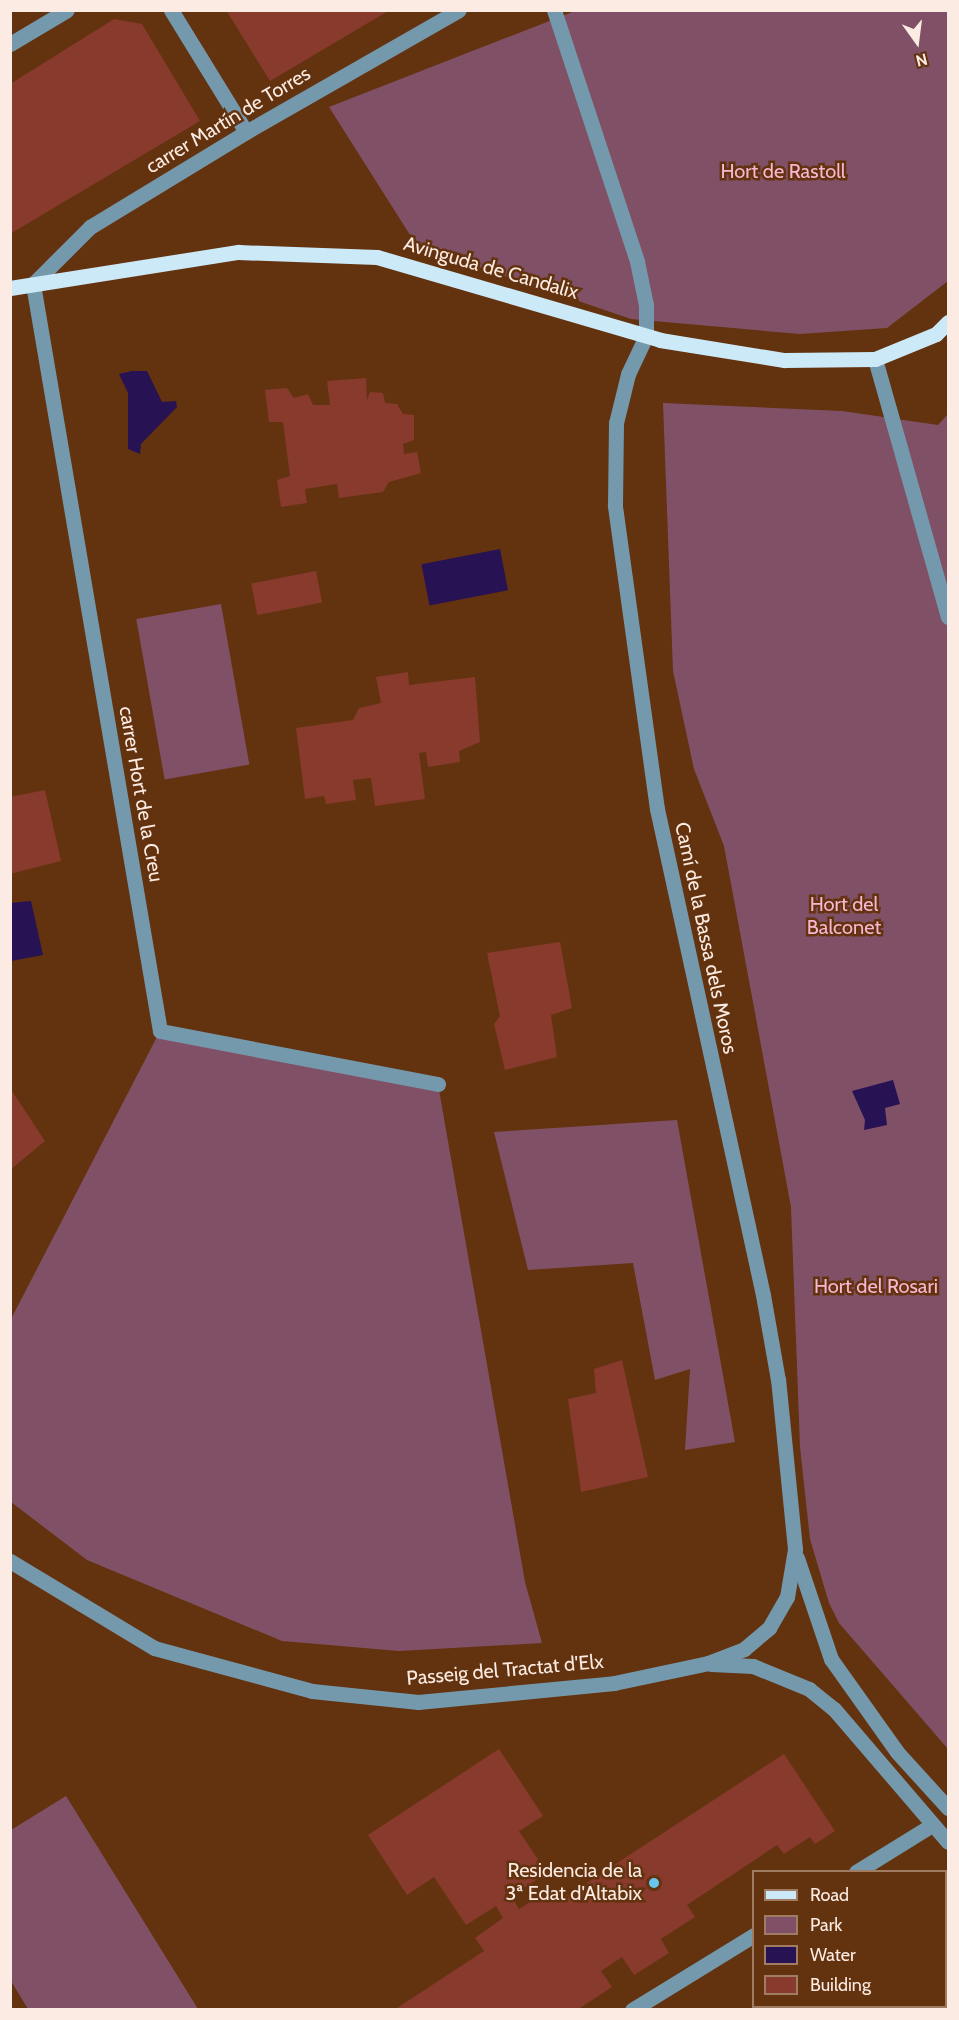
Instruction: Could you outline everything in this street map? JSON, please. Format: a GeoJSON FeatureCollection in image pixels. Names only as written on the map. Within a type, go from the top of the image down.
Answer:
{"type":"FeatureCollection","features":[{"type":"Feature","properties":{"kind":"main road","name":"Avinguda de Candalix"},"geometry":{"type":"LineString","coordinates":[[10,288],[238,252],[377,257],[646,336],[784,360],[875,360],[936,334],[948,322]]}},
{"type":"Feature","properties":{"kind":"street"},"geometry":{"type":"LineString","coordinates":[[10,44],[67,10]]}},
{"type":"Feature","properties":{"kind":"street"},"geometry":{"type":"LineString","coordinates":[[171,10],[246,132]]}},
{"type":"Feature","properties":{"kind":"street","name":"carrer Martín de Torres"},"geometry":{"type":"LineString","coordinates":[[33,285],[90,227],[246,132],[459,10]]}},
{"type":"Feature","properties":{"kind":"street"},"geometry":{"type":"LineString","coordinates":[[554,10],[637,261],[646,305],[646,336]]}},
{"type":"Feature","properties":{"kind":"street","name":"carrer Hort de la Creu"},"geometry":{"type":"LineString","coordinates":[[33,285],[160,1031],[438,1084]]}},
{"type":"Feature","properties":{"kind":"street","name":"Camí de la Bassa dels Moros"},"geometry":{"type":"LineString","coordinates":[[646,336],[628,374],[616,423],[615,505],[657,809],[776,1369],[795,1549],[831,1659],[856,1699],[897,1752],[948,1808]]}},
{"type":"Feature","properties":{"kind":"street"},"geometry":{"type":"LineString","coordinates":[[875,360],[948,617]]}},
{"type":"Feature","properties":{"kind":"street","name":"Camí de la Bassa dels Moros"},"geometry":{"type":"LineString","coordinates":[[708,1663],[744,1649],[769,1628],[787,1597],[795,1549]]}},
{"type":"Feature","properties":{"kind":"street","name":"Passeig del Tractat d'Elx"},"geometry":{"type":"LineString","coordinates":[[10,1561],[154,1648],[312,1691],[418,1702],[614,1683],[708,1663]]}},
{"type":"Feature","properties":{"kind":"street"},"geometry":{"type":"LineString","coordinates":[[708,1663],[753,1666],[809,1689],[834,1709],[948,1842]]}},
{"type":"Feature","properties":{"kind":"street"},"geometry":{"type":"LineString","coordinates":[[859,1870],[932,1825]]}},
{"type":"Feature","properties":{"kind":"street"},"geometry":{"type":"LineString","coordinates":[[632,2010],[752,1936]]}},
{"type":"Feature","properties":{"kind":"green space","name":"Hort de Rastoll"},"geometry":{"type":"Polygon","coordinates":[[[575,11],[948,11],[948,281],[887,328],[800,334],[631,319],[417,246],[329,107],[575,11]]]}},
{"type":"Feature","properties":{"kind":"green space"},"geometry":{"type":"Polygon","coordinates":[[[663,403],[842,411],[938,425],[948,414],[948,1749],[839,1623],[829,1603],[810,1539],[800,1447],[791,1207],[724,846],[694,769],[673,671],[663,403]]]}},
{"type":"Feature","properties":{"kind":"green space"},"geometry":{"type":"Polygon","coordinates":[[[221,604],[249,765],[165,779],[136,619],[221,604]]]}},
{"type":"Feature","properties":{"kind":"green space"},"geometry":{"type":"Polygon","coordinates":[[[160,1031],[438,1084],[525,1582],[542,1643],[399,1651],[282,1641],[87,1560],[11,1502],[10,1321],[160,1031]]]}},
{"type":"Feature","properties":{"kind":"green space"},"geometry":{"type":"Polygon","coordinates":[[[677,1120],[735,1442],[685,1450],[690,1369],[655,1380],[633,1263],[528,1270],[494,1132],[677,1120]]]}},
{"type":"Feature","properties":{"kind":"green space"},"geometry":{"type":"Polygon","coordinates":[[[66,1796],[198,2009],[28,2009],[11,1981],[11,1830],[66,1796]]]}},
{"type":"Feature","properties":{"kind":"water"},"geometry":{"type":"Polygon","coordinates":[[[147,371],[162,402],[176,401],[177,407],[141,444],[140,454],[128,449],[128,393],[119,374],[147,371]]]}},
{"type":"Feature","properties":{"kind":"water"},"geometry":{"type":"Polygon","coordinates":[[[500,549],[508,590],[429,605],[421,564],[500,549]]]}},
{"type":"Feature","properties":{"kind":"water"},"geometry":{"type":"Polygon","coordinates":[[[31,901],[43,955],[11,961],[11,903],[31,901]]]}},
{"type":"Feature","properties":{"kind":"water"},"geometry":{"type":"Polygon","coordinates":[[[893,1080],[900,1104],[885,1108],[887,1125],[864,1130],[865,1120],[852,1091],[893,1080]]]}},
{"type":"Feature","properties":{"kind":"building"},"geometry":{"type":"Polygon","coordinates":[[[226,10],[390,10],[270,81],[226,10]]]}},
{"type":"Feature","properties":{"kind":"building"},"geometry":{"type":"Polygon","coordinates":[[[114,19],[142,24],[200,121],[10,234],[10,84],[114,19]]]}},
{"type":"Feature","properties":{"kind":"building"},"geometry":{"type":"Polygon","coordinates":[[[366,378],[367,400],[370,392],[383,393],[385,403],[397,404],[403,414],[414,415],[414,440],[403,444],[404,454],[417,452],[421,473],[389,482],[383,492],[339,498],[337,484],[305,489],[307,503],[281,507],[277,480],[290,476],[283,422],[269,422],[265,390],[287,388],[294,398],[308,394],[313,405],[330,405],[327,381],[366,378]]]}},
{"type":"Feature","properties":{"kind":"building"},"geometry":{"type":"Polygon","coordinates":[[[316,571],[322,602],[257,615],[251,584],[316,571]]]}},
{"type":"Feature","properties":{"kind":"building"},"geometry":{"type":"Polygon","coordinates":[[[408,672],[409,685],[475,677],[480,742],[459,751],[460,762],[428,767],[426,752],[419,753],[425,799],[375,806],[371,778],[353,780],[356,800],[326,804],[324,796],[305,799],[296,728],[353,720],[359,708],[381,703],[376,677],[408,672]]]}},
{"type":"Feature","properties":{"kind":"building"},"geometry":{"type":"Polygon","coordinates":[[[45,790],[61,861],[10,874],[10,797],[45,790]]]}},
{"type":"Feature","properties":{"kind":"building"},"geometry":{"type":"Polygon","coordinates":[[[560,942],[572,1008],[551,1015],[557,1057],[505,1070],[494,1024],[500,1016],[487,953],[560,942]]]}},
{"type":"Feature","properties":{"kind":"building"},"geometry":{"type":"Polygon","coordinates":[[[10,1088],[45,1141],[10,1170],[10,1088]]]}},
{"type":"Feature","properties":{"kind":"building"},"geometry":{"type":"Polygon","coordinates":[[[622,1360],[648,1477],[581,1492],[568,1399],[596,1393],[594,1369],[622,1360]]]}},
{"type":"Feature","properties":{"kind":"building","name":"Residencia de la 3ª Edat d'Altabix"},"geometry":{"type":"Polygon","coordinates":[[[499,1749],[543,1816],[519,1831],[547,1873],[511,1896],[519,1909],[550,1889],[559,1901],[784,1754],[835,1831],[815,1844],[810,1837],[784,1854],[777,1845],[687,1905],[695,1917],[661,1939],[669,1953],[634,1975],[622,1957],[601,1971],[612,1987],[577,2010],[394,2010],[484,1951],[475,1938],[503,1918],[496,1906],[466,1925],[434,1877],[407,1895],[368,1835],[499,1749]]]}},
{"type":"Feature","properties":{"kind":"place","name":"Residencia de la 3ª Edat d'Altabix"},"geometry":{"type":"Point","coordinates":[654,1883]}},
{"type":"Feature","properties":{"kind":"park label","name":"Hort del Balconet"},"geometry":{"type":"Point","coordinates":[844,916]}},
{"type":"Feature","properties":{"kind":"park label","name":"Hort del Rosari"},"geometry":{"type":"Point","coordinates":[876,1286]}}]}
